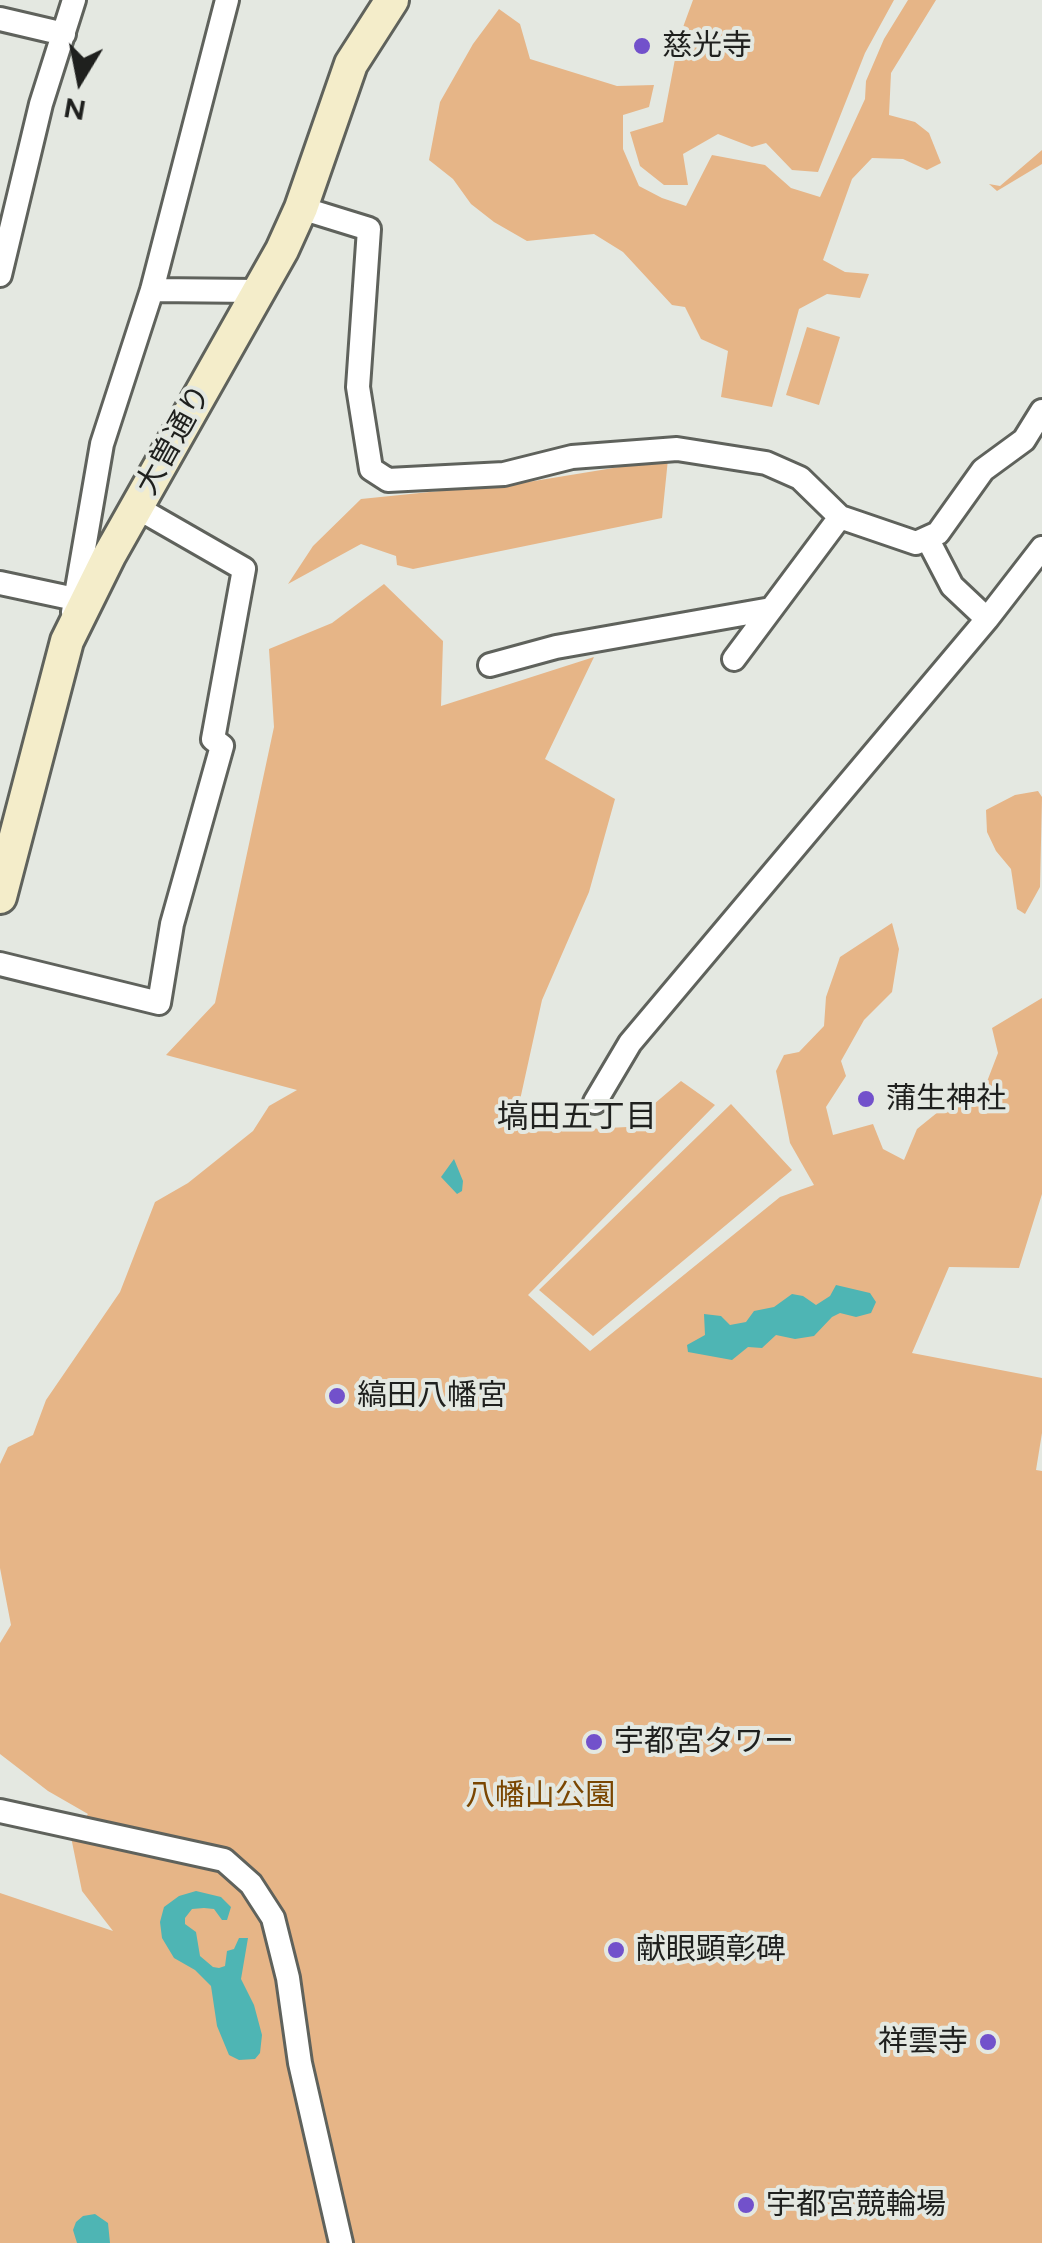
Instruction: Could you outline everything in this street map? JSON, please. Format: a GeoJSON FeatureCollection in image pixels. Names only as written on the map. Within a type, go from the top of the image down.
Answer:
{"type":"FeatureCollection","features":[{"type":"Feature","properties":{"kind":"street"},"geometry":{"type":"LineString","coordinates":[[1,266],[41,104],[74,0]]}},
{"type":"Feature","properties":{"kind":"street"},"geometry":{"type":"LineString","coordinates":[[67,640],[102,444],[152,290],[226,0]]}},
{"type":"Feature","properties":{"kind":"street","name":"大曽通り"},"geometry":{"type":"LineString","coordinates":[[0,897],[67,640],[302,208],[351,64],[392,0]]}},
{"type":"Feature","properties":{"kind":"street"},"geometry":{"type":"LineString","coordinates":[[0,19],[64,34]]}},
{"type":"Feature","properties":{"kind":"street"},"geometry":{"type":"LineString","coordinates":[[302,208],[369,228],[358,387],[371,469],[388,480],[504,474],[572,457],[677,449],[766,463],[800,478],[840,517],[916,543],[938,534],[982,470],[1024,440],[1042,410]]}},
{"type":"Feature","properties":{"kind":"street"},"geometry":{"type":"LineString","coordinates":[[152,290],[258,291]]}},
{"type":"Feature","properties":{"kind":"street"},"geometry":{"type":"LineString","coordinates":[[0,964],[159,1002],[172,924],[222,746],[213,740],[244,569],[136,507]]}},
{"type":"Feature","properties":{"kind":"street"},"geometry":{"type":"LineString","coordinates":[[734,659],[840,517]]}},
{"type":"Feature","properties":{"kind":"street"},"geometry":{"type":"LineString","coordinates":[[928,538],[952,586],[987,618]]}},
{"type":"Feature","properties":{"kind":"street"},"geometry":{"type":"LineString","coordinates":[[595,1102],[630,1043],[1042,548]]}},
{"type":"Feature","properties":{"kind":"street"},"geometry":{"type":"LineString","coordinates":[[0,583],[75,600]]}},
{"type":"Feature","properties":{"kind":"street"},"geometry":{"type":"LineString","coordinates":[[490,666],[556,647],[771,609]]}},
{"type":"Feature","properties":{"kind":"street"},"geometry":{"type":"LineString","coordinates":[[0,1811],[224,1860],[252,1884],[274,1918],[288,1978],[300,2063],[342,2243]]}},
{"type":"Feature","properties":{"kind":"green space"},"geometry":{"type":"Polygon","coordinates":[[[693,0],[894,0],[865,53],[818,172],[792,170],[766,143],[752,147],[718,134],[683,154],[688,185],[664,185],[640,166],[630,132],[663,122],[679,38],[693,0]]]}},
{"type":"Feature","properties":{"kind":"green space"},"geometry":{"type":"Polygon","coordinates":[[[908,0],[936,0],[891,73],[889,115],[915,122],[929,133],[941,163],[927,170],[903,159],[872,158],[852,179],[823,260],[845,272],[869,274],[860,298],[827,294],[799,309],[772,407],[721,397],[728,351],[701,339],[685,307],[672,305],[623,252],[594,234],[527,241],[471,204],[453,179],[429,160],[440,102],[473,44],[499,9],[520,24],[530,59],[617,86],[654,85],[649,107],[623,115],[623,149],[639,186],[686,206],[712,155],[765,165],[791,188],[820,197],[865,99],[866,81],[884,39],[908,0]]]}},
{"type":"Feature","properties":{"kind":"green space"},"geometry":{"type":"Polygon","coordinates":[[[1042,150],[1042,164],[997,191],[989,184],[1000,186],[1042,150]]]}},
{"type":"Feature","properties":{"kind":"green space"},"geometry":{"type":"Polygon","coordinates":[[[807,327],[840,337],[819,405],[786,395],[807,327]]]}},
{"type":"Feature","properties":{"kind":"green space"},"geometry":{"type":"Polygon","coordinates":[[[668,459],[662,518],[413,569],[397,565],[396,556],[361,544],[288,584],[313,546],[361,499],[528,482],[668,459]]]}},
{"type":"Feature","properties":{"kind":"green space","name":"八幡山公園"},"geometry":{"type":"Polygon","coordinates":[[[384,584],[443,641],[441,706],[594,657],[545,759],[615,799],[589,892],[542,1000],[518,1109],[550,1131],[627,1127],[681,1081],[715,1105],[528,1295],[590,1351],[780,1197],[814,1185],[790,1143],[776,1071],[784,1055],[799,1052],[824,1026],[826,997],[840,957],[892,923],[899,949],[892,992],[864,1020],[841,1061],[846,1076],[826,1107],[833,1135],[873,1124],[883,1149],[904,1160],[917,1129],[954,1099],[988,1079],[998,1053],[992,1028],[1042,998],[1042,1194],[1019,1268],[949,1267],[912,1353],[1042,1378],[1042,1433],[1036,1470],[1042,1471],[1042,2243],[0,2243],[0,1893],[113,1931],[82,1891],[71,1837],[88,1814],[48,1791],[0,1754],[0,1643],[11,1625],[0,1568],[0,1464],[8,1447],[33,1435],[46,1400],[120,1292],[155,1202],[188,1183],[253,1131],[269,1106],[297,1090],[166,1055],[215,1003],[274,727],[269,649],[332,623],[384,584]]]}},
{"type":"Feature","properties":{"kind":"green space"},"geometry":{"type":"Polygon","coordinates":[[[1038,791],[1042,797],[1040,887],[1025,914],[1017,909],[1011,869],[987,832],[986,810],[1015,795],[1038,791]]]}},
{"type":"Feature","properties":{"kind":"green space"},"geometry":{"type":"Polygon","coordinates":[[[731,1104],[792,1170],[593,1336],[539,1290],[731,1104]]]}},
{"type":"Feature","properties":{"kind":"water"},"geometry":{"type":"Polygon","coordinates":[[[454,1159],[463,1181],[462,1191],[457,1194],[441,1177],[454,1159]]]}},
{"type":"Feature","properties":{"kind":"water"},"geometry":{"type":"Polygon","coordinates":[[[836,1285],[870,1293],[876,1302],[871,1313],[856,1317],[840,1313],[814,1336],[795,1339],[776,1335],[762,1348],[748,1347],[732,1360],[688,1352],[687,1345],[705,1335],[704,1314],[721,1316],[730,1325],[746,1322],[754,1311],[774,1307],[792,1294],[816,1305],[830,1296],[836,1285]]]}},
{"type":"Feature","properties":{"kind":"water"},"geometry":{"type":"Polygon","coordinates":[[[196,1891],[221,1897],[231,1907],[227,1920],[222,1920],[214,1909],[204,1908],[192,1909],[185,1918],[185,1924],[196,1932],[200,1956],[213,1967],[225,1966],[227,1951],[234,1949],[239,1938],[248,1938],[241,1979],[254,2005],[262,2035],[260,2053],[255,2059],[239,2060],[229,2055],[217,2026],[211,1986],[195,1970],[174,1958],[162,1938],[160,1922],[164,1907],[179,1896],[196,1891]]]}},
{"type":"Feature","properties":{"kind":"water"},"geometry":{"type":"Polygon","coordinates":[[[95,2214],[108,2223],[110,2243],[77,2243],[73,2230],[76,2222],[95,2214]]]}},
{"type":"Feature","properties":{"kind":"place","name":"慈光寺"},"geometry":{"type":"Point","coordinates":[642,46]}},
{"type":"Feature","properties":{"kind":"place","name":"蒲生神社"},"geometry":{"type":"Point","coordinates":[866,1099]}},
{"type":"Feature","properties":{"kind":"place","name":"縞田八幡宮"},"geometry":{"type":"Point","coordinates":[337,1396]}},
{"type":"Feature","properties":{"kind":"place","name":"宇都宮タワー"},"geometry":{"type":"Point","coordinates":[594,1742]}},
{"type":"Feature","properties":{"kind":"place","name":"献眼顕彰碑"},"geometry":{"type":"Point","coordinates":[616,1950]}},
{"type":"Feature","properties":{"kind":"place","name":"祥雲寺"},"geometry":{"type":"Point","coordinates":[988,2042]}},
{"type":"Feature","properties":{"kind":"place","name":"宇都宮競輪場"},"geometry":{"type":"Point","coordinates":[746,2205]}},
{"type":"Feature","properties":{"kind":"district","name":"塙田五丁目"},"geometry":{"type":"Point","coordinates":[577,1118]}}]}
